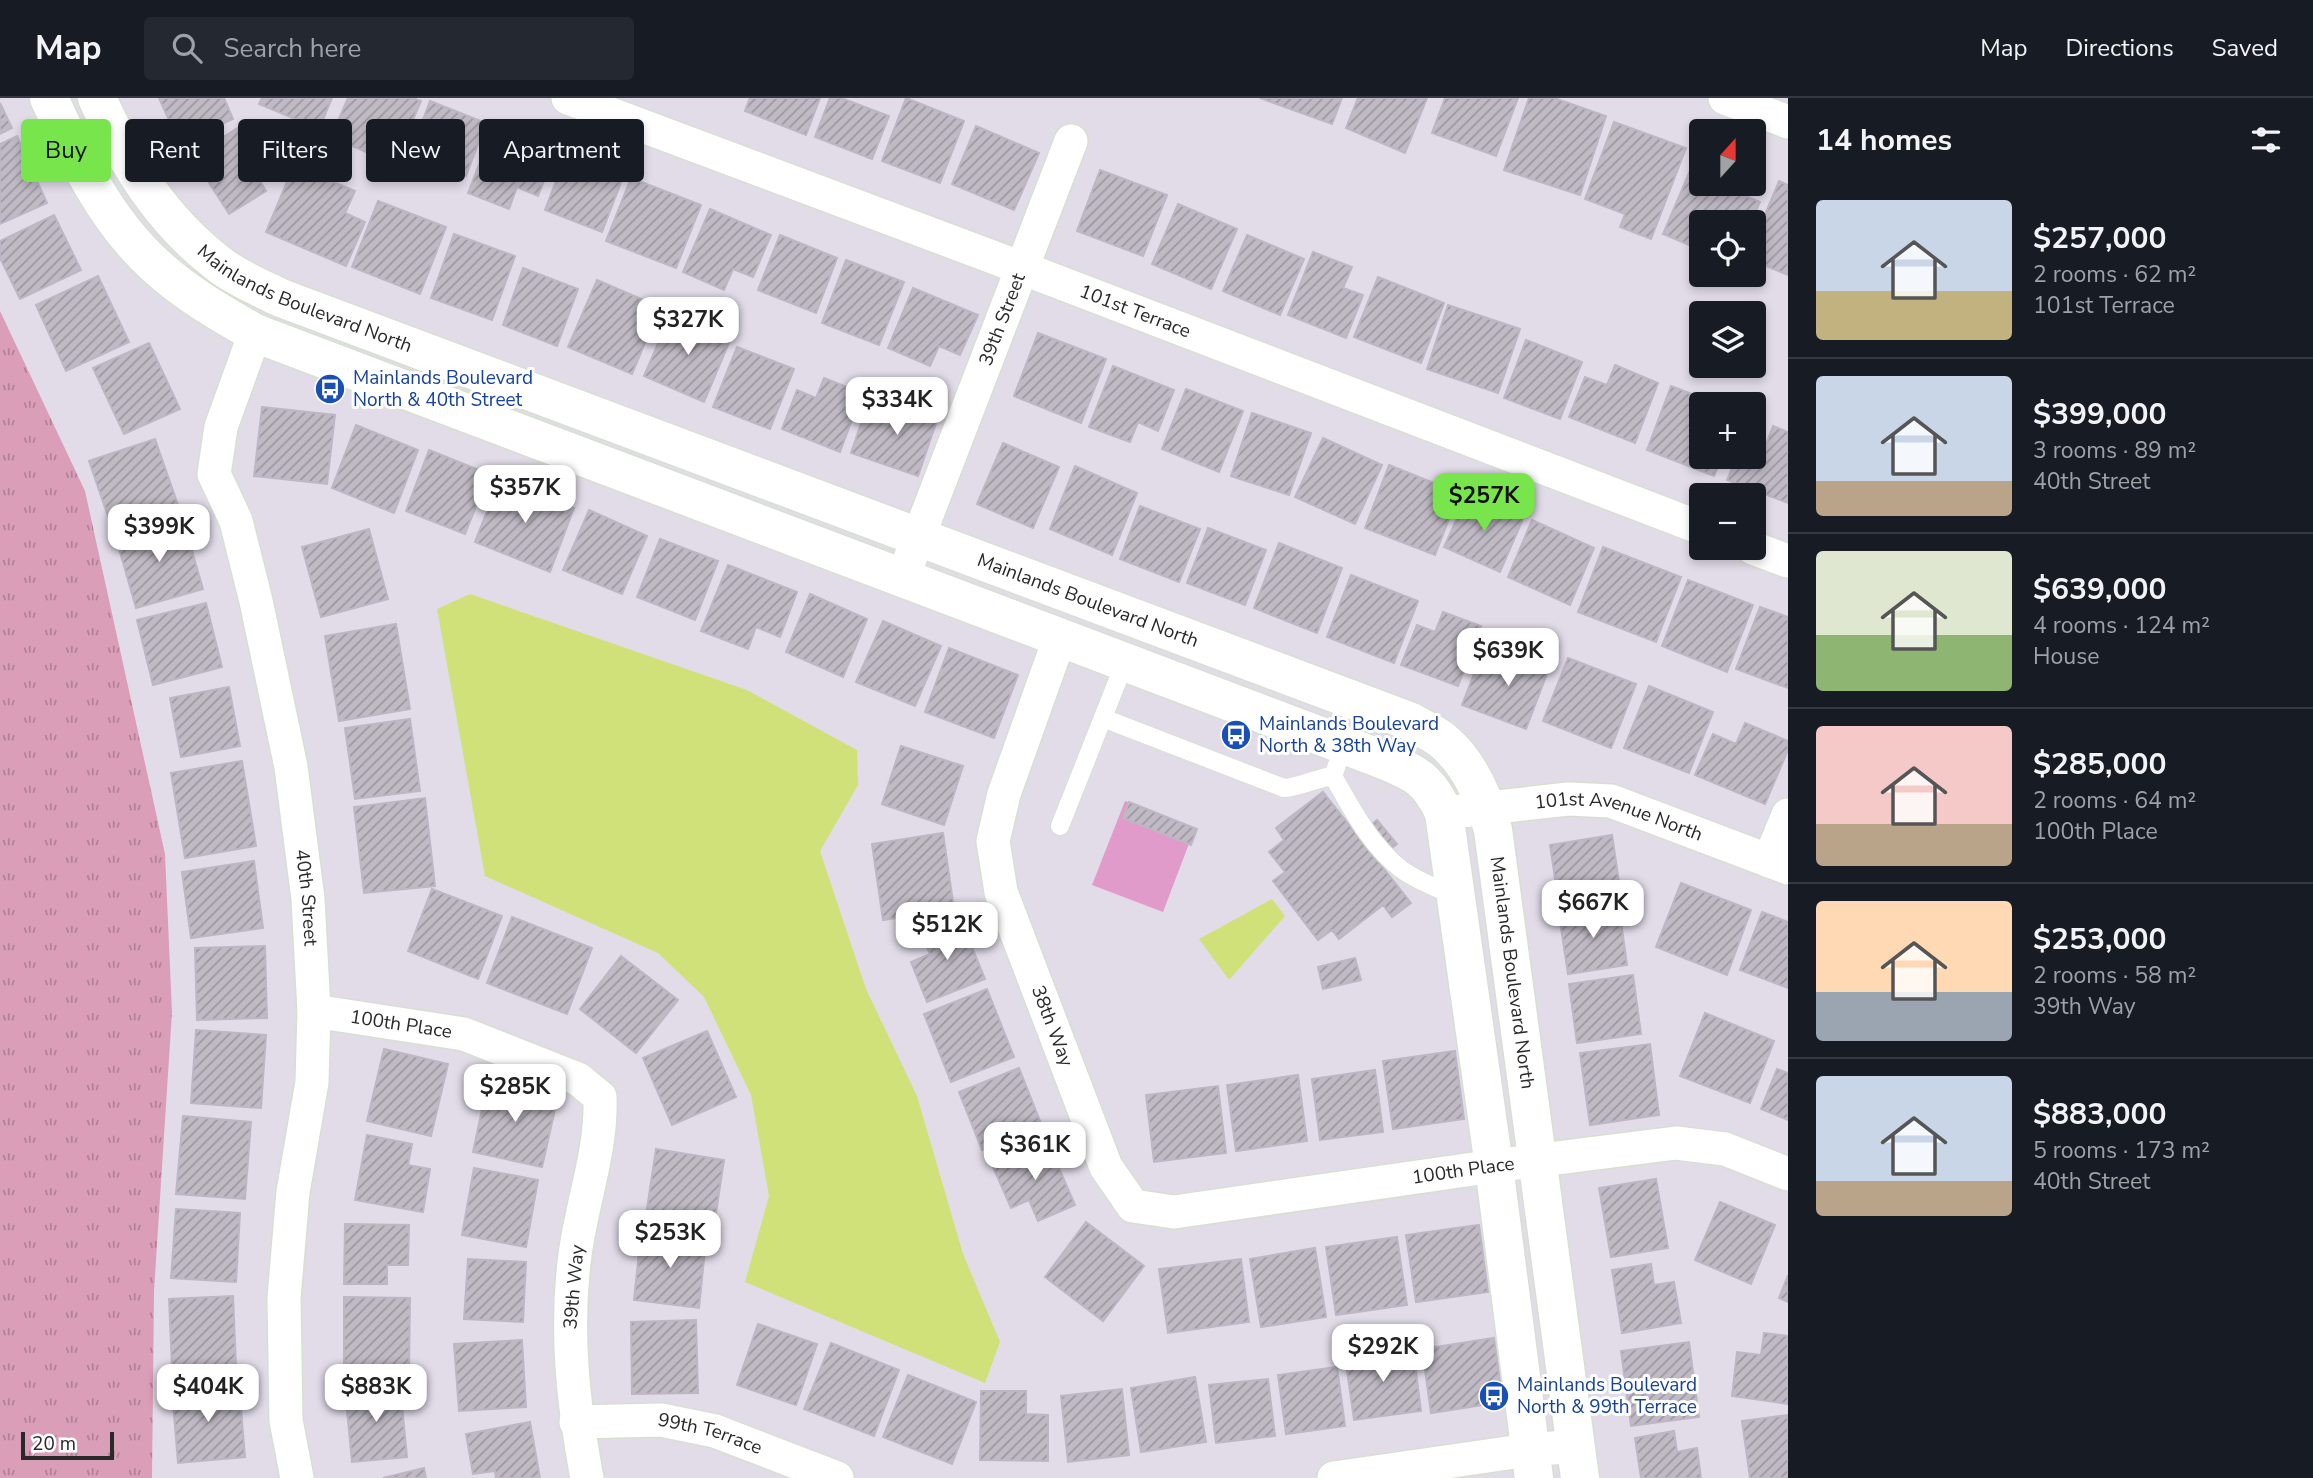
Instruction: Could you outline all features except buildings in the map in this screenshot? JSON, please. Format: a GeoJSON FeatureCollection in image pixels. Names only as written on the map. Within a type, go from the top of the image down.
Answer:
{"type":"FeatureCollection","features":[{"type":"Feature","properties":{"kind":"street"},"geometry":{"type":"LineString","coordinates":[[49,98],[82,170],[113,218],[155,266],[208,306],[255,333],[1125,662],[1338,760],[1411,771],[1434,791],[1444,813],[1494,1166],[1532,1464]]}},
{"type":"Feature","properties":{"kind":"street","name":"Mainlands Boulevard North"},"geometry":{"type":"LineString","coordinates":[[97,98],[119,146],[146,189],[177,229],[222,267],[281,298],[1409,721],[1442,740],[1470,770],[1493,830],[1578,1462]]}},
{"type":"Feature","properties":{"kind":"street","name":"101st Terrace"},"geometry":{"type":"LineString","coordinates":[[568,98],[1022,268],[1689,523]]}},
{"type":"Feature","properties":{"kind":"street"},"geometry":{"type":"LineString","coordinates":[[1725,98],[1788,122]]}},
{"type":"Feature","properties":{"kind":"street","name":"39th Street"},"geometry":{"type":"LineString","coordinates":[[903,577],[1071,141]]}},
{"type":"Feature","properties":{"kind":"street","name":"40th Street"},"geometry":{"type":"LineString","coordinates":[[255,333],[221,427],[214,474],[236,521],[256,601],[291,766],[308,900],[314,1011],[312,1082],[293,1192],[284,1298],[286,1420],[297,1478]]}},
{"type":"Feature","properties":{"kind":"street"},"geometry":{"type":"LineString","coordinates":[[1766,553],[1788,561]]}},
{"type":"Feature","properties":{"kind":"street","name":"38th Way"},"geometry":{"type":"LineString","coordinates":[[1060,637],[1004,793],[993,841],[1002,892],[1106,1167],[1133,1206]]}},
{"type":"Feature","properties":{"kind":"street","name":"101st Avenue North"},"geometry":{"type":"LineString","coordinates":[[1444,813],[1568,799],[1611,801],[1779,864]]}},
{"type":"Feature","properties":{"kind":"street"},"geometry":{"type":"LineString","coordinates":[[1779,864],[1788,815]]}},
{"type":"Feature","properties":{"kind":"street","name":"100th Place"},"geometry":{"type":"LineString","coordinates":[[314,1011],[464,1034],[579,1079],[600,1097]]}},
{"type":"Feature","properties":{"kind":"street","name":"39th Way"},"geometry":{"type":"LineString","coordinates":[[587,1478],[576,1422],[569,1336],[574,1267],[601,1125],[600,1097]]}},
{"type":"Feature","properties":{"kind":"street","name":"100th Place"},"geometry":{"type":"LineString","coordinates":[[1133,1206],[1174,1212],[1676,1143],[1725,1149],[1788,1174]]}},
{"type":"Feature","properties":{"kind":"street","name":"99th Terrace"},"geometry":{"type":"LineString","coordinates":[[576,1422],[661,1419],[715,1431],[837,1478]]}},
{"type":"Feature","properties":{"kind":"street"},"geometry":{"type":"LineString","coordinates":[[1334,1478],[1578,1462]]}},
{"type":"Feature","properties":{"kind":"lane"},"geometry":{"type":"LineString","coordinates":[[1060,825],[1125,662]]}},
{"type":"Feature","properties":{"kind":"lane"},"geometry":{"type":"LineString","coordinates":[[1103,718],[1284,788],[1295,787],[1317,778],[1338,760],[1362,826],[1386,855],[1403,870],[1455,896]]}},
{"type":"Feature","properties":{"kind":"green space"},"geometry":{"type":"Polygon","coordinates":[[[0,311],[85,491],[165,854],[172,1012],[154,1291],[152,1478],[0,1478],[0,311]]]}},
{"type":"Feature","properties":{"kind":"shaded area"},"geometry":{"type":"Polygon","coordinates":[[[470,594],[747,690],[857,750],[858,785],[820,851],[866,989],[917,1096],[963,1254],[1000,1342],[985,1383],[745,1282],[769,1196],[751,1095],[704,997],[658,953],[485,876],[437,609],[470,594]]]}},
{"type":"Feature","properties":{"kind":"shaded area"},"geometry":{"type":"Polygon","coordinates":[[[1125,801],[1195,828],[1163,912],[1092,885],[1125,801]]]}},
{"type":"Feature","properties":{"kind":"shaded area"},"geometry":{"type":"Polygon","coordinates":[[[1272,899],[1285,916],[1229,980],[1199,939],[1272,899]]]}},
{"type":"Feature","properties":{"kind":"place","name":"Mainlands Boulevard North & 40th Street"},"geometry":{"type":"Point","coordinates":[330,389]}},
{"type":"Feature","properties":{"kind":"place","name":"Mainlands Boulevard North & 38th Way"},"geometry":{"type":"Point","coordinates":[1236,735]}},
{"type":"Feature","properties":{"kind":"place","name":"Mainlands Boulevard North & 99th Terrace"},"geometry":{"type":"Point","coordinates":[1494,1396]}}]}
